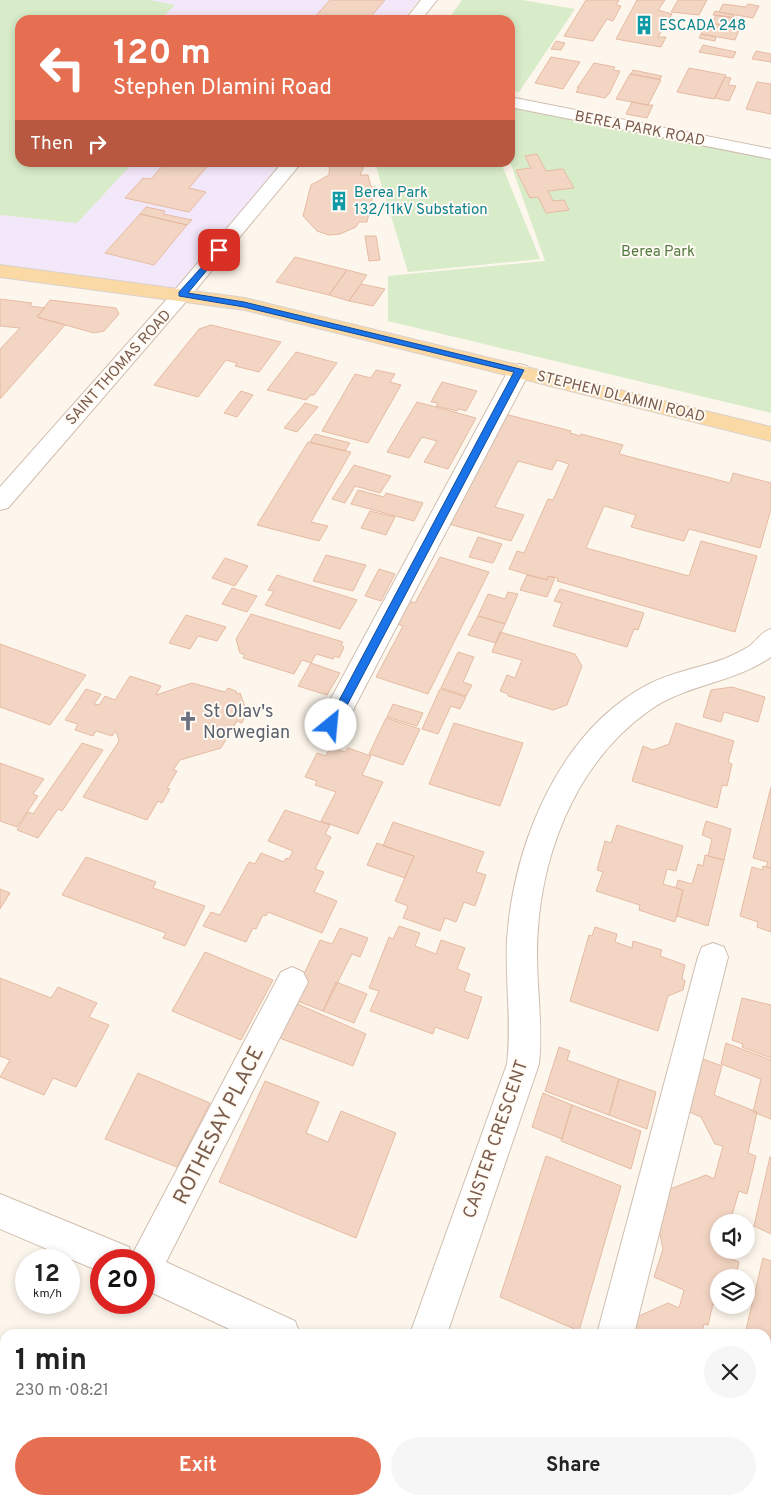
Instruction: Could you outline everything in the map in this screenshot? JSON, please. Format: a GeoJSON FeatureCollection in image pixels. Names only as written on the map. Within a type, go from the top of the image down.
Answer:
{"type":"FeatureCollection","features":[{"type":"Feature","properties":{"kind":"main road","name":"STEPHEN DLAMINI ROAD"},"geometry":{"type":"LineString","coordinates":[[0,271],[182,294],[244,304],[519,370],[771,434]]}},
{"type":"Feature","properties":{"kind":"street"},"geometry":{"type":"LineString","coordinates":[[417,15],[429,0]]}},
{"type":"Feature","properties":{"kind":"street","name":"BEREA PARK ROAD"},"geometry":{"type":"LineString","coordinates":[[515,103],[771,154]]}},
{"type":"Feature","properties":{"kind":"street","name":"SAINT THOMAS ROAD"},"geometry":{"type":"LineString","coordinates":[[0,502],[182,294],[289,167]]}},
{"type":"Feature","properties":{"kind":"street"},"geometry":{"type":"LineString","coordinates":[[331,725],[519,370]]}},
{"type":"Feature","properties":{"kind":"street","name":"CAISTER CRESCENT"},"geometry":{"type":"LineString","coordinates":[[430,1329],[523,1064],[527,1036],[522,954],[528,901],[538,856],[555,807],[578,766],[635,704],[663,688],[705,673],[730,668],[750,659],[765,649],[771,639]]}},
{"type":"Feature","properties":{"kind":"street"},"geometry":{"type":"LineString","coordinates":[[616,1329],[713,957]]}},
{"type":"Feature","properties":{"kind":"street","name":"ROTHESAY PLACE"},"geometry":{"type":"LineString","coordinates":[[155,1249],[292,982]]}},
{"type":"Feature","properties":{"kind":"street"},"geometry":{"type":"LineString","coordinates":[[0,1211],[90,1249]]}},
{"type":"Feature","properties":{"kind":"street"},"geometry":{"type":"LineString","coordinates":[[155,1275],[271,1329]]}},
{"type":"Feature","properties":{"kind":"shaded area"},"geometry":{"type":"Polygon","coordinates":[[[0,0],[419,0],[406,15],[15,15],[15,167],[280,167],[177,288],[0,267],[0,0]]]}},
{"type":"Feature","properties":{"kind":"green space"},"geometry":{"type":"Polygon","coordinates":[[[0,0],[150,0],[175,5],[165,15],[15,15],[15,167],[129,167],[77,223],[0,215],[0,0]]]}},
{"type":"Feature","properties":{"kind":"green space"},"geometry":{"type":"Polygon","coordinates":[[[462,0],[522,0],[575,9],[519,92],[515,91],[515,15],[452,15],[462,0]]]}},
{"type":"Feature","properties":{"kind":"green space","name":"Berea Park"},"geometry":{"type":"Polygon","coordinates":[[[515,107],[771,159],[771,413],[388,321],[388,276],[545,261],[512,167],[515,167],[515,107]]]}},
{"type":"Feature","properties":{"kind":"green space"},"geometry":{"type":"Polygon","coordinates":[[[376,167],[503,167],[540,259],[408,272],[376,167]]]}},
{"type":"Feature","properties":{"kind":"building"},"geometry":{"type":"Polygon","coordinates":[[[330,0],[385,0],[372,15],[316,15],[330,0]]]}},
{"type":"Feature","properties":{"kind":"building"},"geometry":{"type":"Polygon","coordinates":[[[586,0],[619,0],[616,5],[621,6],[613,21],[607,19],[593,41],[564,36],[586,0]]]}},
{"type":"Feature","properties":{"kind":"building","name":"ESCADA 248"},"geometry":{"type":"Polygon","coordinates":[[[637,0],[665,0],[658,10],[672,14],[658,37],[666,37],[661,47],[616,39],[637,0]]]}},
{"type":"Feature","properties":{"kind":"building"},"geometry":{"type":"Polygon","coordinates":[[[678,0],[707,0],[699,15],[671,12],[678,0]]]}},
{"type":"Feature","properties":{"kind":"building"},"geometry":{"type":"Polygon","coordinates":[[[723,4],[746,7],[748,4],[759,6],[753,18],[719,12],[723,4]]]}},
{"type":"Feature","properties":{"kind":"building"},"geometry":{"type":"Polygon","coordinates":[[[715,11],[734,15],[733,18],[713,15],[715,11]]]}},
{"type":"Feature","properties":{"kind":"building"},"geometry":{"type":"Polygon","coordinates":[[[716,15],[737,18],[733,27],[712,23],[716,15]]]}},
{"type":"Feature","properties":{"kind":"building"},"geometry":{"type":"Polygon","coordinates":[[[715,24],[739,30],[735,40],[701,34],[705,25],[713,27],[715,24]]]}},
{"type":"Feature","properties":{"kind":"building"},"geometry":{"type":"Polygon","coordinates":[[[701,34],[716,37],[715,41],[699,38],[701,34]]]}},
{"type":"Feature","properties":{"kind":"building"},"geometry":{"type":"Polygon","coordinates":[[[556,41],[565,43],[561,50],[551,49],[556,41]]]}},
{"type":"Feature","properties":{"kind":"building"},"geometry":{"type":"Polygon","coordinates":[[[703,45],[736,52],[733,58],[699,52],[703,45]]]}},
{"type":"Feature","properties":{"kind":"building"},"geometry":{"type":"Polygon","coordinates":[[[756,51],[771,54],[771,62],[752,59],[756,51]]]}},
{"type":"Feature","properties":{"kind":"building"},"geometry":{"type":"Polygon","coordinates":[[[551,57],[580,62],[563,89],[535,83],[551,57]]]}},
{"type":"Feature","properties":{"kind":"building"},"geometry":{"type":"Polygon","coordinates":[[[594,63],[615,67],[613,70],[620,71],[609,94],[605,98],[576,92],[594,63]]]}},
{"type":"Feature","properties":{"kind":"building"},"geometry":{"type":"Polygon","coordinates":[[[689,68],[726,75],[714,99],[677,92],[689,68]]]}},
{"type":"Feature","properties":{"kind":"building"},"geometry":{"type":"Polygon","coordinates":[[[633,70],[662,76],[660,79],[631,74],[633,70]]]}},
{"type":"Feature","properties":{"kind":"building"},"geometry":{"type":"Polygon","coordinates":[[[630,74],[661,80],[648,105],[616,99],[630,74]]]}},
{"type":"Feature","properties":{"kind":"building"},"geometry":{"type":"Polygon","coordinates":[[[725,77],[731,78],[728,85],[736,86],[729,101],[715,98],[725,77]]]}},
{"type":"Feature","properties":{"kind":"building"},"geometry":{"type":"Polygon","coordinates":[[[757,82],[771,84],[771,114],[746,109],[757,82]]]}},
{"type":"Feature","properties":{"kind":"building"},"geometry":{"type":"Polygon","coordinates":[[[632,102],[653,105],[647,118],[626,114],[632,102]]]}},
{"type":"Feature","properties":{"kind":"building"},"geometry":{"type":"Polygon","coordinates":[[[537,154],[546,171],[563,169],[574,188],[548,191],[553,201],[564,200],[569,210],[546,213],[538,197],[530,198],[516,170],[531,168],[525,156],[537,154]]]}},
{"type":"Feature","properties":{"kind":"building"},"geometry":{"type":"Polygon","coordinates":[[[162,167],[207,167],[189,188],[206,192],[189,212],[125,198],[143,178],[151,179],[162,167]]]}},
{"type":"Feature","properties":{"kind":"building","name":"Berea Park 132/11kV Substation"},"geometry":{"type":"Polygon","coordinates":[[[330,167],[364,167],[360,175],[368,175],[371,187],[375,187],[367,222],[359,222],[356,227],[340,234],[329,235],[317,231],[303,216],[311,185],[329,175],[330,167]]]}},
{"type":"Feature","properties":{"kind":"building"},"geometry":{"type":"Polygon","coordinates":[[[146,207],[165,211],[163,214],[192,220],[187,225],[140,214],[146,207]]]}},
{"type":"Feature","properties":{"kind":"building"},"geometry":{"type":"Polygon","coordinates":[[[140,214],[187,225],[154,265],[105,253],[140,214]]]}},
{"type":"Feature","properties":{"kind":"building"},"geometry":{"type":"Polygon","coordinates":[[[365,236],[376,236],[380,260],[369,261],[365,236]]]}},
{"type":"Feature","properties":{"kind":"building"},"geometry":{"type":"Polygon","coordinates":[[[295,257],[347,270],[329,295],[276,282],[295,257]]]}},
{"type":"Feature","properties":{"kind":"building"},"geometry":{"type":"Polygon","coordinates":[[[347,270],[367,275],[349,301],[329,295],[347,270]]]}},
{"type":"Feature","properties":{"kind":"building"},"geometry":{"type":"Polygon","coordinates":[[[361,284],[385,289],[373,306],[349,301],[361,284]]]}},
{"type":"Feature","properties":{"kind":"building"},"geometry":{"type":"Polygon","coordinates":[[[0,299],[32,303],[30,306],[45,308],[37,317],[65,325],[0,399],[0,349],[20,328],[0,326],[0,299]]]}},
{"type":"Feature","properties":{"kind":"building"},"geometry":{"type":"Polygon","coordinates":[[[50,300],[116,308],[119,314],[104,331],[94,333],[37,317],[50,300]]]}},
{"type":"Feature","properties":{"kind":"building"},"geometry":{"type":"Polygon","coordinates":[[[211,325],[281,342],[259,372],[235,366],[237,363],[226,360],[198,397],[154,385],[199,329],[211,325]]]}},
{"type":"Feature","properties":{"kind":"building"},"geometry":{"type":"Polygon","coordinates":[[[296,352],[337,363],[314,395],[311,395],[306,400],[267,390],[296,352]]]}},
{"type":"Feature","properties":{"kind":"building"},"geometry":{"type":"Polygon","coordinates":[[[376,370],[395,374],[390,382],[401,385],[368,443],[322,431],[355,374],[371,378],[376,370]]]}},
{"type":"Feature","properties":{"kind":"building"},"geometry":{"type":"Polygon","coordinates":[[[442,382],[477,391],[466,411],[436,406],[438,403],[431,402],[442,382]]]}},
{"type":"Feature","properties":{"kind":"building"},"geometry":{"type":"Polygon","coordinates":[[[241,391],[253,395],[237,417],[224,413],[241,391]]]}},
{"type":"Feature","properties":{"kind":"building"},"geometry":{"type":"Polygon","coordinates":[[[417,402],[476,418],[448,469],[424,462],[437,441],[422,437],[409,458],[387,452],[417,402]]]}},
{"type":"Feature","properties":{"kind":"building"},"geometry":{"type":"Polygon","coordinates":[[[305,403],[318,407],[297,432],[284,428],[305,403]]]}},
{"type":"Feature","properties":{"kind":"building"},"geometry":{"type":"Polygon","coordinates":[[[501,413],[571,431],[570,433],[580,436],[581,434],[623,445],[619,454],[730,483],[733,473],[771,483],[771,509],[760,548],[689,529],[684,541],[631,527],[636,515],[604,506],[586,548],[689,576],[701,541],[757,556],[735,632],[557,581],[558,578],[548,576],[547,580],[509,569],[517,551],[524,553],[548,499],[553,500],[569,464],[557,460],[552,470],[518,461],[495,507],[524,515],[511,541],[445,523],[501,413]]]}},
{"type":"Feature","properties":{"kind":"building"},"geometry":{"type":"Polygon","coordinates":[[[315,434],[350,443],[345,451],[310,442],[315,434]]]}},
{"type":"Feature","properties":{"kind":"building"},"geometry":{"type":"Polygon","coordinates":[[[308,442],[351,452],[311,522],[328,526],[319,541],[257,525],[308,442]]]}},
{"type":"Feature","properties":{"kind":"building"},"geometry":{"type":"Polygon","coordinates":[[[354,465],[391,476],[380,493],[355,486],[345,503],[332,499],[354,465]]]}},
{"type":"Feature","properties":{"kind":"building"},"geometry":{"type":"Polygon","coordinates":[[[358,490],[384,497],[386,493],[423,503],[414,521],[351,504],[358,490]]]}},
{"type":"Feature","properties":{"kind":"building"},"geometry":{"type":"Polygon","coordinates":[[[370,511],[395,517],[386,535],[361,528],[370,511]]]}},
{"type":"Feature","properties":{"kind":"building"},"geometry":{"type":"Polygon","coordinates":[[[478,537],[502,544],[493,563],[469,557],[478,537]]]}},
{"type":"Feature","properties":{"kind":"building"},"geometry":{"type":"Polygon","coordinates":[[[326,555],[366,565],[353,591],[313,581],[326,555]]]}},
{"type":"Feature","properties":{"kind":"building"},"geometry":{"type":"Polygon","coordinates":[[[440,557],[489,572],[428,694],[376,677],[403,626],[397,624],[409,601],[415,603],[440,557]]]}},
{"type":"Feature","properties":{"kind":"building"},"geometry":{"type":"Polygon","coordinates":[[[225,558],[248,566],[235,586],[212,578],[225,558]]]}},
{"type":"Feature","properties":{"kind":"building"},"geometry":{"type":"Polygon","coordinates":[[[379,569],[395,574],[381,601],[365,596],[379,569]]]}},
{"type":"Feature","properties":{"kind":"building"},"geometry":{"type":"Polygon","coordinates":[[[277,575],[357,600],[340,629],[265,605],[274,591],[268,590],[277,575]]]}},
{"type":"Feature","properties":{"kind":"building"},"geometry":{"type":"Polygon","coordinates":[[[527,575],[547,580],[548,576],[555,578],[547,597],[520,590],[527,575]]]}},
{"type":"Feature","properties":{"kind":"building"},"geometry":{"type":"Polygon","coordinates":[[[232,588],[257,596],[247,612],[222,604],[232,588]]]}},
{"type":"Feature","properties":{"kind":"building"},"geometry":{"type":"Polygon","coordinates":[[[560,589],[644,613],[638,630],[634,629],[627,647],[553,626],[562,603],[554,601],[560,589]]]}},
{"type":"Feature","properties":{"kind":"building"},"geometry":{"type":"Polygon","coordinates":[[[508,592],[518,594],[505,624],[478,616],[488,594],[505,599],[508,592]]]}},
{"type":"Feature","properties":{"kind":"building"},"geometry":{"type":"Polygon","coordinates":[[[251,614],[343,642],[341,645],[344,647],[339,658],[335,656],[333,659],[316,654],[311,663],[302,660],[294,674],[243,658],[245,655],[240,653],[236,639],[251,614]]]}},
{"type":"Feature","properties":{"kind":"building"},"geometry":{"type":"Polygon","coordinates":[[[186,615],[226,627],[217,641],[198,636],[190,649],[169,643],[186,615]]]}},
{"type":"Feature","properties":{"kind":"building"},"geometry":{"type":"Polygon","coordinates":[[[478,616],[505,624],[496,643],[468,635],[478,616]]]}},
{"type":"Feature","properties":{"kind":"building"},"geometry":{"type":"Polygon","coordinates":[[[500,632],[575,654],[582,666],[567,705],[553,710],[508,696],[508,694],[500,691],[507,675],[515,678],[522,660],[492,652],[500,632]]]}},
{"type":"Feature","properties":{"kind":"building"},"geometry":{"type":"Polygon","coordinates":[[[0,644],[86,675],[50,725],[0,707],[0,644]]]}},
{"type":"Feature","properties":{"kind":"building"},"geometry":{"type":"Polygon","coordinates":[[[458,652],[474,657],[463,682],[472,685],[466,696],[441,688],[458,652]]]}},
{"type":"Feature","properties":{"kind":"building"},"geometry":{"type":"Polygon","coordinates":[[[311,663],[340,673],[327,695],[298,686],[311,663]]]}},
{"type":"Feature","properties":{"kind":"building"},"geometry":{"type":"Polygon","coordinates":[[[130,676],[161,686],[156,695],[192,683],[225,692],[228,688],[236,691],[237,694],[240,693],[247,712],[242,723],[237,721],[221,748],[180,760],[173,770],[177,771],[167,788],[170,789],[162,803],[158,801],[147,820],[83,797],[119,741],[116,731],[112,736],[96,731],[93,736],[75,730],[78,724],[65,720],[86,689],[101,694],[94,704],[99,705],[105,696],[115,700],[130,676]]]}},
{"type":"Feature","properties":{"kind":"building"},"geometry":{"type":"Polygon","coordinates":[[[732,687],[765,697],[758,722],[724,712],[721,722],[703,717],[711,690],[732,687]]]}},
{"type":"Feature","properties":{"kind":"building"},"geometry":{"type":"Polygon","coordinates":[[[440,689],[466,697],[460,709],[451,706],[438,734],[422,729],[440,689]]]}},
{"type":"Feature","properties":{"kind":"building"},"geometry":{"type":"Polygon","coordinates":[[[393,704],[423,713],[417,726],[387,717],[393,704]]]}},
{"type":"Feature","properties":{"kind":"building"},"geometry":{"type":"Polygon","coordinates":[[[386,718],[420,729],[403,765],[369,754],[386,718]]]}},
{"type":"Feature","properties":{"kind":"building"},"geometry":{"type":"Polygon","coordinates":[[[454,723],[523,743],[500,806],[429,784],[454,723]]]}},
{"type":"Feature","properties":{"kind":"building"},"geometry":{"type":"Polygon","coordinates":[[[676,723],[734,741],[728,762],[732,764],[727,786],[722,785],[717,808],[632,781],[643,746],[653,750],[669,744],[676,723]]]}},
{"type":"Feature","properties":{"kind":"building"},"geometry":{"type":"Polygon","coordinates":[[[82,743],[103,750],[62,811],[58,809],[38,838],[17,830],[28,812],[33,814],[82,743]]]}},
{"type":"Feature","properties":{"kind":"building"},"geometry":{"type":"Polygon","coordinates":[[[330,747],[345,752],[348,748],[371,756],[362,775],[383,782],[358,834],[321,821],[336,792],[315,785],[317,781],[305,777],[317,753],[326,756],[330,747]]]}},
{"type":"Feature","properties":{"kind":"building"},"geometry":{"type":"Polygon","coordinates":[[[0,763],[44,779],[33,794],[38,796],[17,827],[0,821],[0,763]]]}},
{"type":"Feature","properties":{"kind":"building"},"geometry":{"type":"Polygon","coordinates":[[[771,787],[771,868],[766,867],[768,862],[753,858],[771,787]]]}},
{"type":"Feature","properties":{"kind":"building"},"geometry":{"type":"Polygon","coordinates":[[[285,810],[330,825],[325,834],[331,837],[315,869],[324,872],[314,892],[337,901],[322,933],[268,912],[266,916],[263,915],[256,929],[253,928],[246,942],[203,926],[211,912],[220,915],[249,862],[255,864],[261,853],[284,862],[286,858],[289,859],[293,851],[268,841],[285,810]]]}},
{"type":"Feature","properties":{"kind":"building"},"geometry":{"type":"Polygon","coordinates":[[[706,821],[731,829],[724,860],[708,856],[712,839],[702,835],[706,821]]]}},
{"type":"Feature","properties":{"kind":"building"},"geometry":{"type":"Polygon","coordinates":[[[393,822],[484,852],[476,872],[486,875],[475,906],[464,902],[456,922],[445,918],[440,931],[403,918],[408,906],[395,901],[414,856],[383,846],[393,822]]]}},
{"type":"Feature","properties":{"kind":"building"},"geometry":{"type":"Polygon","coordinates":[[[617,825],[683,846],[676,871],[667,869],[663,884],[683,890],[675,922],[639,910],[640,905],[596,891],[603,872],[597,870],[605,841],[611,843],[617,825]]]}},
{"type":"Feature","properties":{"kind":"building"},"geometry":{"type":"Polygon","coordinates":[[[377,843],[414,856],[405,878],[367,865],[377,843]]]}},
{"type":"Feature","properties":{"kind":"building"},"geometry":{"type":"Polygon","coordinates":[[[705,855],[724,860],[708,926],[677,916],[683,890],[676,888],[678,880],[692,884],[698,864],[703,866],[705,855]]]}},
{"type":"Feature","properties":{"kind":"building"},"geometry":{"type":"Polygon","coordinates":[[[86,857],[156,882],[153,888],[205,906],[185,946],[163,938],[166,933],[62,895],[86,857]]]}},
{"type":"Feature","properties":{"kind":"building"},"geometry":{"type":"Polygon","coordinates":[[[763,866],[771,868],[771,932],[757,927],[758,922],[740,916],[752,867],[762,870],[763,866]]]}},
{"type":"Feature","properties":{"kind":"building"},"geometry":{"type":"Polygon","coordinates":[[[0,889],[10,893],[0,909],[0,889]]]}},
{"type":"Feature","properties":{"kind":"building"},"geometry":{"type":"Polygon","coordinates":[[[399,926],[420,933],[415,946],[436,954],[441,940],[465,948],[457,969],[470,974],[464,991],[482,997],[468,1039],[435,1027],[433,1034],[370,1011],[379,991],[369,988],[389,937],[393,939],[399,926]]]}},
{"type":"Feature","properties":{"kind":"building"},"geometry":{"type":"Polygon","coordinates":[[[595,927],[617,934],[615,942],[632,948],[633,941],[662,950],[660,956],[685,965],[682,978],[685,981],[683,990],[668,996],[658,1031],[570,1001],[589,935],[592,936],[595,927]]]}},
{"type":"Feature","properties":{"kind":"building"},"geometry":{"type":"Polygon","coordinates":[[[340,928],[368,938],[360,957],[352,954],[323,1011],[292,999],[320,940],[332,944],[340,928]]]}},
{"type":"Feature","properties":{"kind":"building"},"geometry":{"type":"Polygon","coordinates":[[[205,952],[273,980],[241,1040],[172,1011],[205,952]]]}},
{"type":"Feature","properties":{"kind":"building"},"geometry":{"type":"Polygon","coordinates":[[[0,978],[51,998],[58,987],[97,1003],[89,1017],[109,1025],[76,1087],[53,1078],[44,1095],[0,1077],[10,1060],[0,1056],[0,978]]]}},
{"type":"Feature","properties":{"kind":"building"},"geometry":{"type":"Polygon","coordinates":[[[336,982],[367,994],[354,1023],[323,1011],[336,982]]]}},
{"type":"Feature","properties":{"kind":"building"},"geometry":{"type":"Polygon","coordinates":[[[742,998],[771,1005],[771,1058],[742,1047],[743,1044],[732,1040],[742,998]]]}},
{"type":"Feature","properties":{"kind":"building"},"geometry":{"type":"Polygon","coordinates":[[[293,1002],[366,1034],[353,1066],[277,1037],[293,1002]]]}},
{"type":"Feature","properties":{"kind":"building"},"geometry":{"type":"Polygon","coordinates":[[[726,1043],[771,1060],[771,1119],[753,1112],[761,1079],[721,1064],[726,1043]]]}},
{"type":"Feature","properties":{"kind":"building"},"geometry":{"type":"Polygon","coordinates":[[[559,1047],[570,1051],[567,1060],[619,1079],[609,1115],[545,1091],[559,1047]]]}},
{"type":"Feature","properties":{"kind":"building"},"geometry":{"type":"Polygon","coordinates":[[[700,1058],[722,1066],[714,1095],[757,1112],[748,1153],[756,1156],[747,1194],[739,1191],[732,1214],[710,1214],[710,1259],[732,1259],[739,1262],[738,1269],[710,1269],[711,1314],[708,1325],[704,1324],[702,1329],[630,1329],[632,1319],[668,1303],[679,1308],[684,1290],[654,1277],[663,1249],[659,1229],[670,1189],[706,1175],[714,1179],[723,1146],[715,1144],[701,1117],[678,1107],[700,1058]]]}},
{"type":"Feature","properties":{"kind":"building"},"geometry":{"type":"Polygon","coordinates":[[[138,1073],[210,1103],[177,1167],[105,1139],[138,1073]]]}},
{"type":"Feature","properties":{"kind":"building"},"geometry":{"type":"Polygon","coordinates":[[[619,1079],[656,1092],[647,1129],[609,1115],[619,1079]]]}},
{"type":"Feature","properties":{"kind":"building"},"geometry":{"type":"Polygon","coordinates":[[[265,1081],[319,1102],[306,1133],[328,1142],[341,1111],[396,1133],[356,1238],[219,1182],[265,1081]]]}},
{"type":"Feature","properties":{"kind":"building"},"geometry":{"type":"Polygon","coordinates":[[[543,1093],[572,1105],[562,1139],[532,1127],[543,1093]]]}},
{"type":"Feature","properties":{"kind":"building"},"geometry":{"type":"Polygon","coordinates":[[[572,1105],[641,1131],[631,1169],[561,1141],[572,1105]]]}},
{"type":"Feature","properties":{"kind":"building"},"geometry":{"type":"Polygon","coordinates":[[[546,1156],[621,1186],[580,1329],[574,1329],[500,1297],[546,1156]]]}},
{"type":"Feature","properties":{"kind":"building"},"geometry":{"type":"Polygon","coordinates":[[[771,1157],[771,1234],[755,1226],[771,1157]]]}},
{"type":"Feature","properties":{"kind":"building"},"geometry":{"type":"Polygon","coordinates":[[[763,1258],[771,1261],[771,1329],[746,1329],[750,1314],[755,1314],[755,1292],[763,1258]]]}},
{"type":"Feature","properties":{"kind":"place","name":"ESCADA 248"},"geometry":{"type":"Point","coordinates":[644,25]}},
{"type":"Feature","properties":{"kind":"place","name":"Berea Park 132/11kV Substation"},"geometry":{"type":"Point","coordinates":[339,201]}},
{"type":"Feature","properties":{"kind":"place","name":"St Olav's Norwegian"},"geometry":{"type":"Point","coordinates":[188,721]}},
{"type":"Feature","properties":{"kind":"route"},"geometry":{"type":"LineString","coordinates":[[219,250],[182,294],[244,304],[519,370],[331,725]]}}]}
